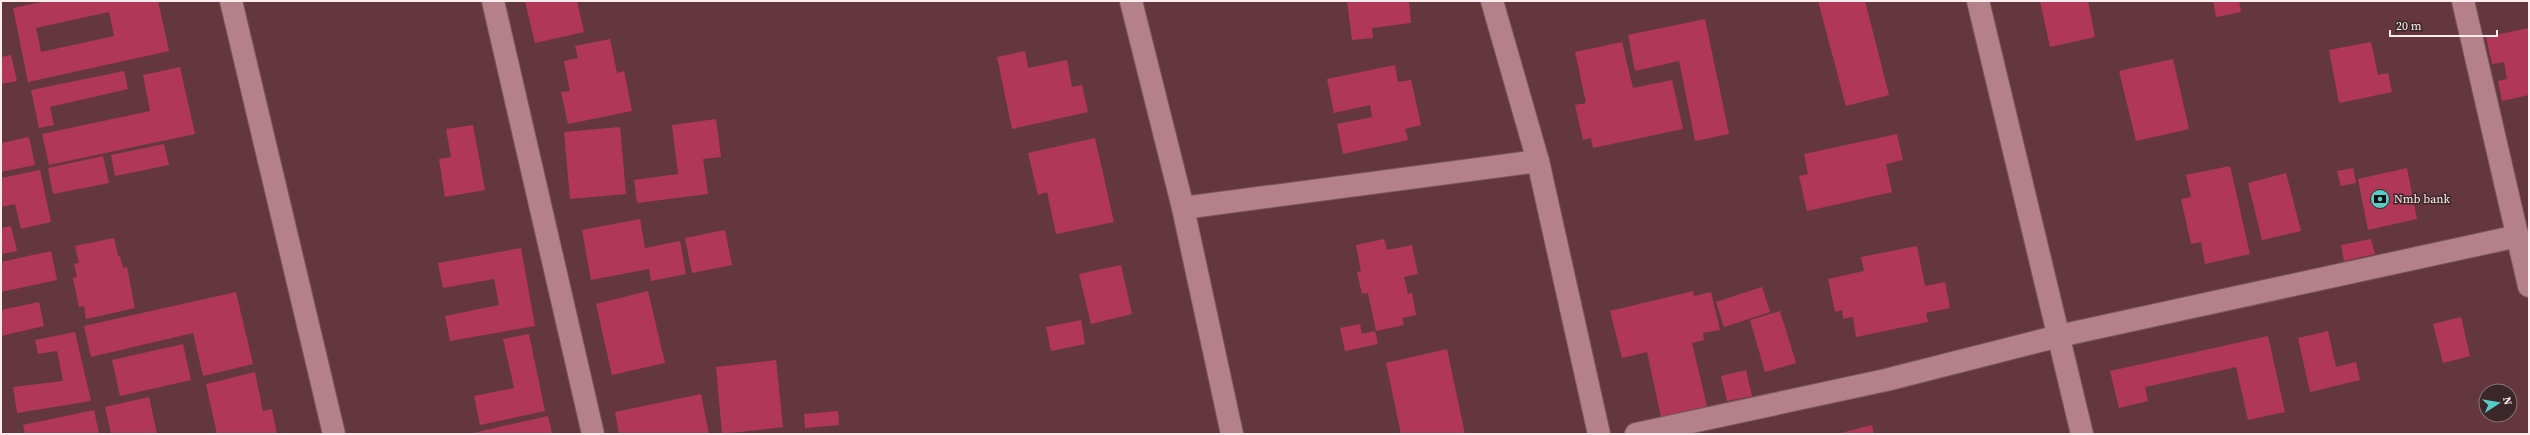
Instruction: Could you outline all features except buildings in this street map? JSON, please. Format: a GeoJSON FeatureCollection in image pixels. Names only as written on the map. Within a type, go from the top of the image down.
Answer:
{"type":"FeatureCollection","features":[{"type":"Feature","properties":{"kind":"street"},"geometry":{"type":"LineString","coordinates":[[231,1],[334,434]]}},
{"type":"Feature","properties":{"kind":"street"},"geometry":{"type":"LineString","coordinates":[[493,1],[593,434]]}},
{"type":"Feature","properties":{"kind":"street"},"geometry":{"type":"LineString","coordinates":[[1131,1],[1182,208],[1232,434]]}},
{"type":"Feature","properties":{"kind":"street"},"geometry":{"type":"LineString","coordinates":[[1492,1],[1538,161],[1599,434]]}},
{"type":"Feature","properties":{"kind":"street"},"geometry":{"type":"LineString","coordinates":[[1978,1],[2082,434]]}},
{"type":"Feature","properties":{"kind":"street"},"geometry":{"type":"LineString","coordinates":[[2463,1],[2529,286]]}},
{"type":"Feature","properties":{"kind":"street"},"geometry":{"type":"LineString","coordinates":[[1182,208],[1538,161]]}},
{"type":"Feature","properties":{"kind":"street"},"geometry":{"type":"LineString","coordinates":[[1636,434],[1886,380],[2059,336],[2518,236]]}},
{"type":"Feature","properties":{"kind":"place","name":"Nmb bank"},"geometry":{"type":"Point","coordinates":[2380,199]}}]}
